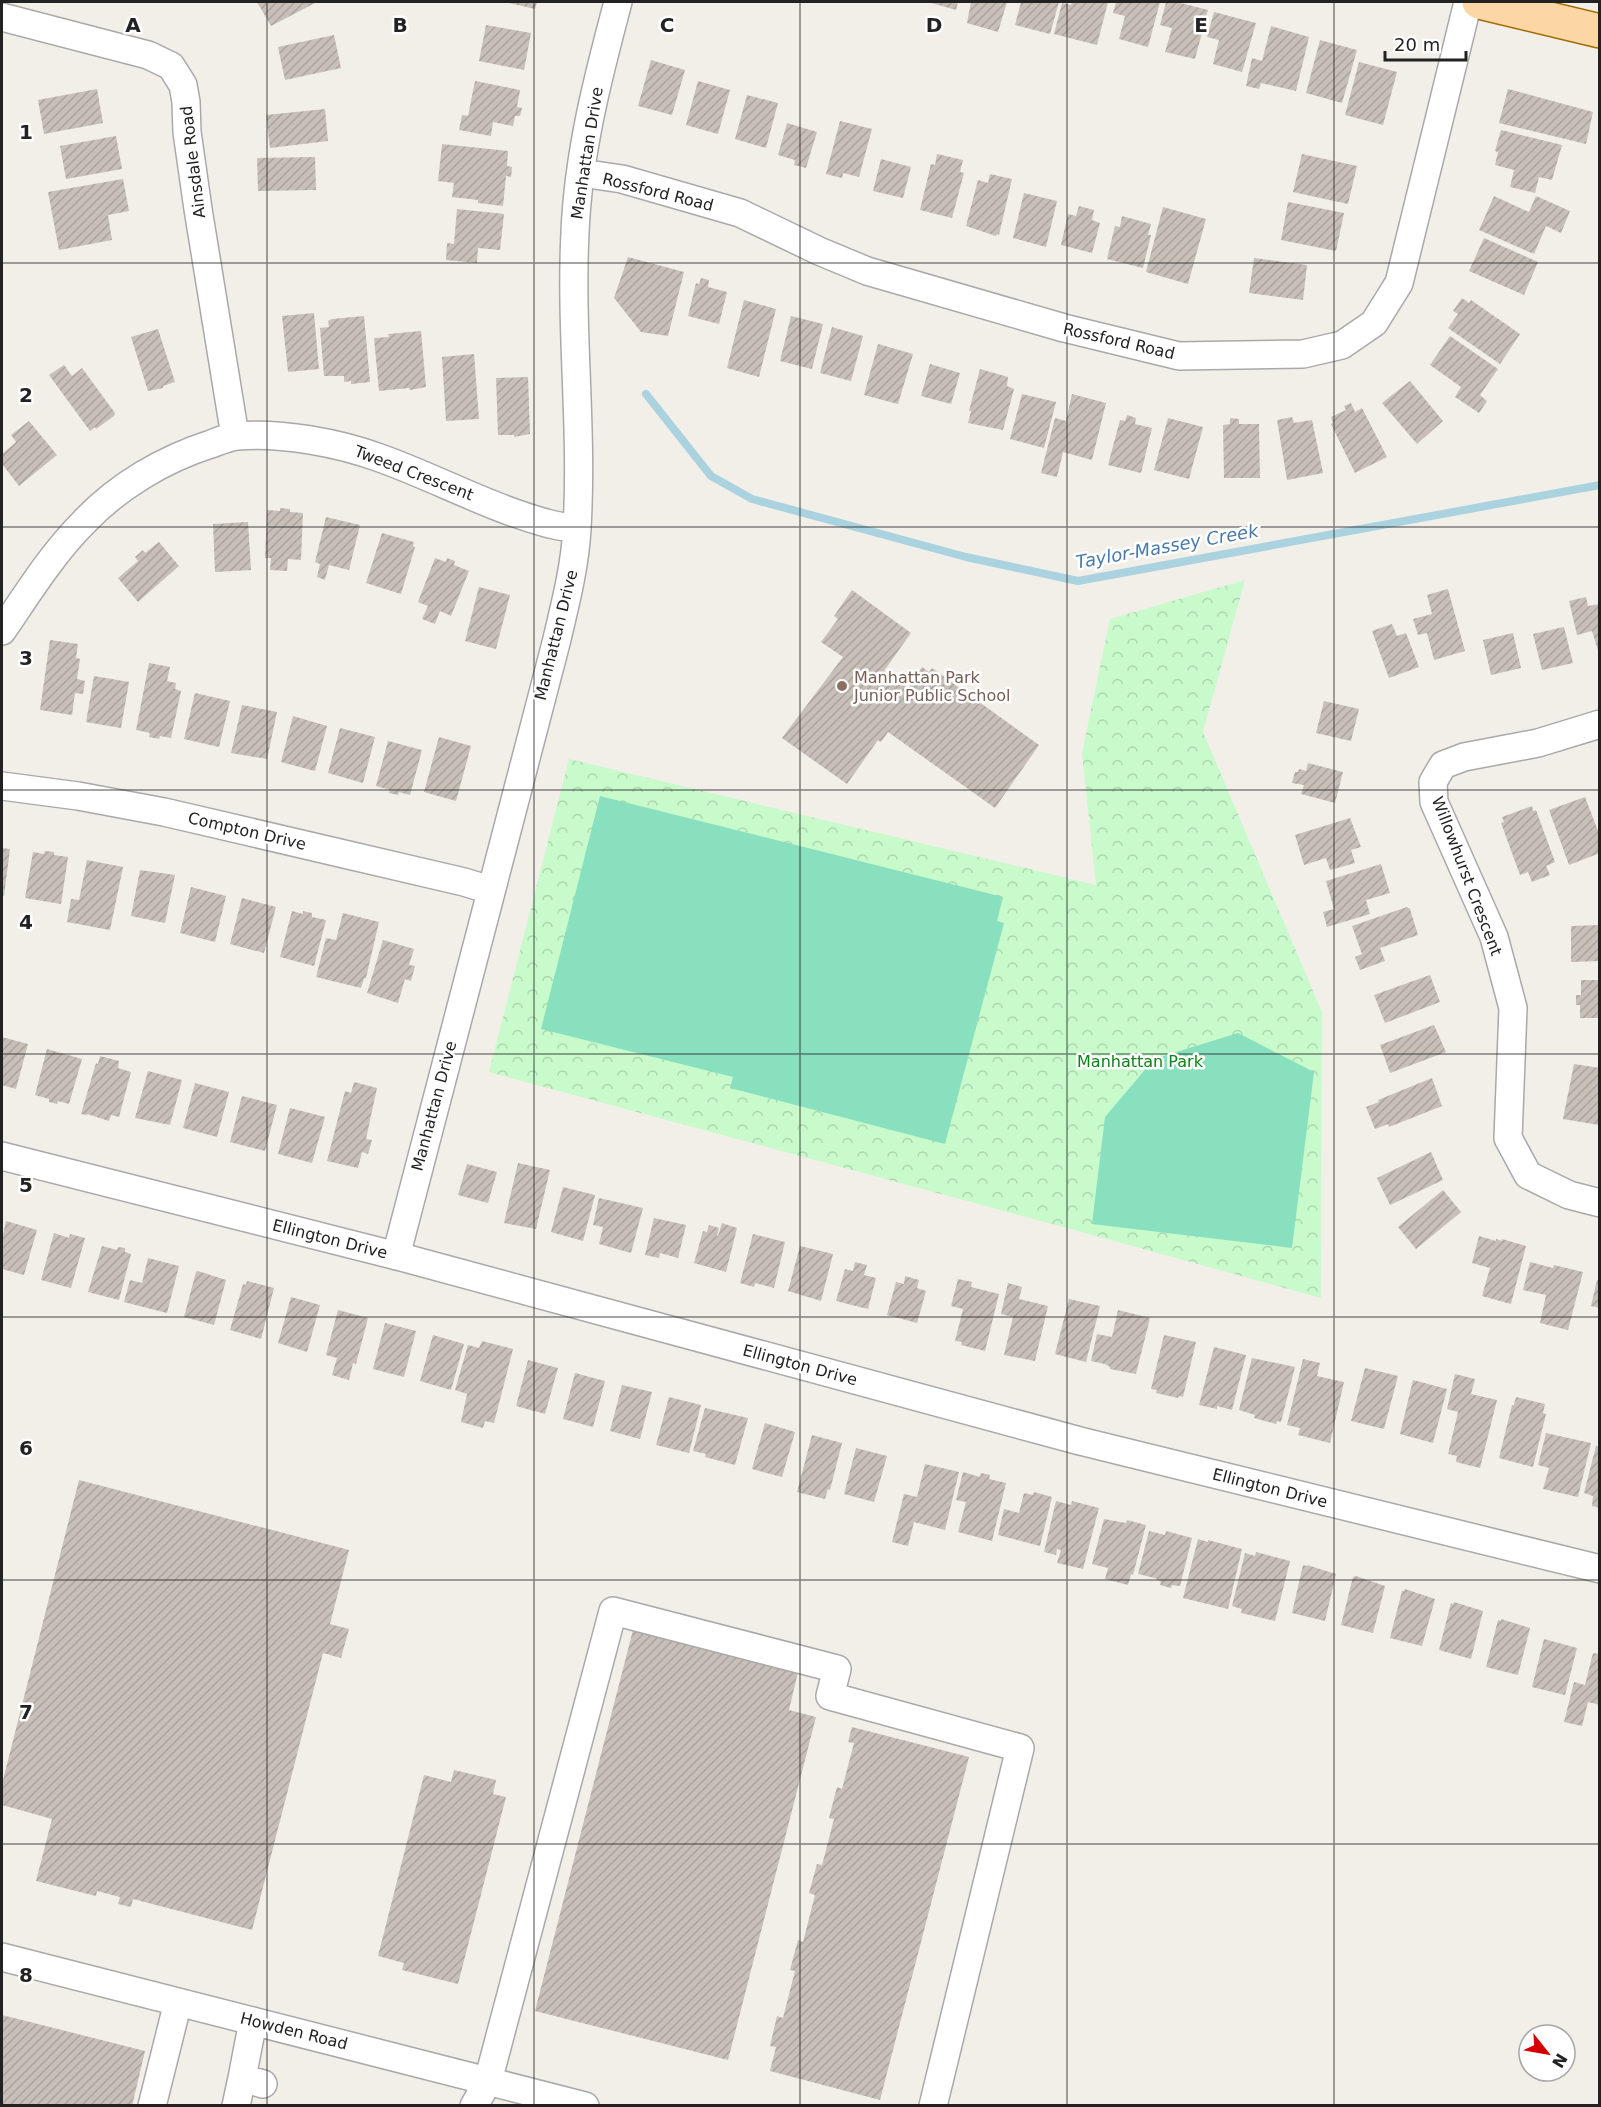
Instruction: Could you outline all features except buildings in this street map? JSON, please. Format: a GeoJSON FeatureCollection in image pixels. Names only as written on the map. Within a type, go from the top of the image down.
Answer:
{"type":"FeatureCollection","features":[{"type":"Feature","properties":{"kind":"main road"},"geometry":{"type":"LineString","coordinates":[[1479,2],[1599,31]]}},
{"type":"Feature","properties":{"kind":"street","name":"Manhattan Drive"},"geometry":{"type":"LineString","coordinates":[[396,1256],[556,644],[573,570],[577,529],[580,439],[575,358],[575,231],[581,173],[595,89],[618,2]]}},
{"type":"Feature","properties":{"kind":"street","name":"Rossford Road"},"geometry":{"type":"LineString","coordinates":[[581,173],[622,179],[740,213],[867,271],[1064,328],[1179,356],[1303,354],[1342,345],[1357,336],[1374,323],[1399,283],[1468,2]]}},
{"type":"Feature","properties":{"kind":"street","name":"Ainsdale Road"},"geometry":{"type":"LineString","coordinates":[[2,18],[148,55],[171,66],[183,85],[198,209],[235,436]]}},
{"type":"Feature","properties":{"kind":"street","name":"Tweed Crescent"},"geometry":{"type":"LineString","coordinates":[[2,631],[53,556],[110,497],[135,479],[198,448],[235,436],[260,435],[326,442],[380,457],[474,497],[547,524],[577,529]]}},
{"type":"Feature","properties":{"kind":"street","name":"Willowhurst Crescent"},"geometry":{"type":"LineString","coordinates":[[1599,724],[1538,743],[1464,757],[1443,765],[1433,782],[1434,802],[1494,937],[1513,1008],[1508,1138],[1528,1175],[1569,1195],[1599,1203]]}},
{"type":"Feature","properties":{"kind":"street","name":"Compton Drive"},"geometry":{"type":"LineString","coordinates":[[2,786],[78,796],[164,812],[490,890]]}},
{"type":"Feature","properties":{"kind":"street","name":"Ellington Drive"},"geometry":{"type":"LineString","coordinates":[[2,1156],[396,1256],[1080,1441],[1599,1569]]}},
{"type":"Feature","properties":{"kind":"street"},"geometry":{"type":"LineString","coordinates":[[474,2106],[488,2080],[613,1611],[837,1669],[830,1696],[1020,1748],[933,2106]]}},
{"type":"Feature","properties":{"kind":"street","name":"Howden Road"},"geometry":{"type":"LineString","coordinates":[[2,1957],[488,2080],[522,2098],[585,2106]]}},
{"type":"Feature","properties":{"kind":"street"},"geometry":{"type":"LineString","coordinates":[[152,2106],[178,2002]]}},
{"type":"Feature","properties":{"kind":"street"},"geometry":{"type":"LineString","coordinates":[[236,2106],[253,2081],[253,2021]]}},
{"type":"Feature","properties":{"kind":"green space","name":"Manhattan Park"},"geometry":{"type":"Polygon","coordinates":[[[1245,580],[1203,732],[1322,1012],[1321,1298],[489,1072],[569,759],[1096,885],[1082,753],[1110,619],[1245,580]]]}},
{"type":"Feature","properties":{"kind":"green space"},"geometry":{"type":"Polygon","coordinates":[[[600,796],[1003,897],[997,921],[1004,923],[945,1144],[730,1088],[733,1077],[541,1029],[600,796]]]}},
{"type":"Feature","properties":{"kind":"green space"},"geometry":{"type":"Polygon","coordinates":[[[1238,1033],[1314,1072],[1292,1248],[1092,1224],[1105,1117],[1154,1059],[1238,1033]]]}},
{"type":"Feature","properties":{"kind":"waterway","name":"Taylor-Massey Creek"},"geometry":{"type":"LineString","coordinates":[[646,394],[711,476],[752,499],[966,557],[1078,581],[1600,485]]}},
{"type":"Feature","properties":{"kind":"place","name":"Manhattan Park Junior Public School"},"geometry":{"type":"Point","coordinates":[842,686]}}]}
